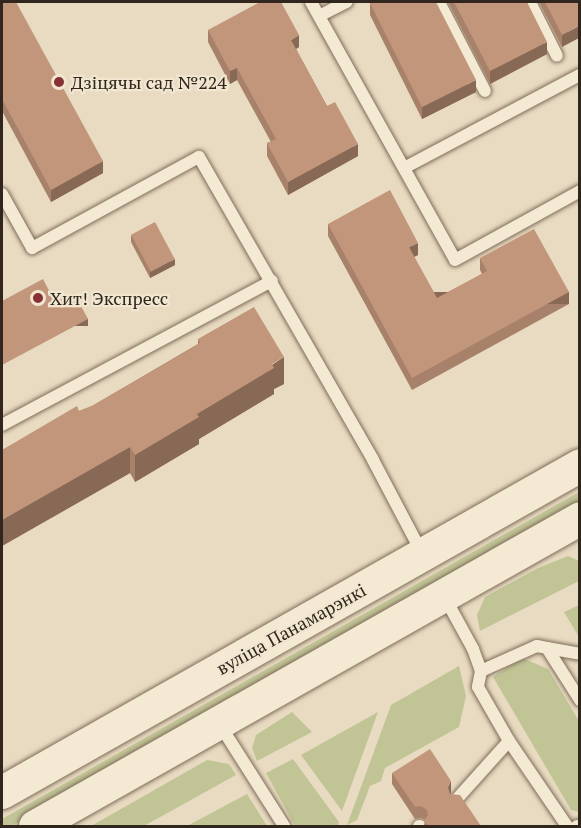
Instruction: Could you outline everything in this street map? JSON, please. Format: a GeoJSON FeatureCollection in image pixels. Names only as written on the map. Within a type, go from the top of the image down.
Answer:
{"type":"FeatureCollection","features":[{"type":"Feature","properties":{"kind":"main road","name":"вуліца Панамарэнкі"},"geometry":{"type":"LineString","coordinates":[[2,792],[579,465]]}},
{"type":"Feature","properties":{"kind":"main road"},"geometry":{"type":"LineString","coordinates":[[35,826],[217,721],[578,522]]}},
{"type":"Feature","properties":{"kind":"lane"},"geometry":{"type":"LineString","coordinates":[[311,2],[455,260],[579,192]]}},
{"type":"Feature","properties":{"kind":"lane"},"geometry":{"type":"LineString","coordinates":[[319,16],[347,2]]}},
{"type":"Feature","properties":{"kind":"lane"},"geometry":{"type":"LineString","coordinates":[[438,2],[484,91]]}},
{"type":"Feature","properties":{"kind":"lane"},"geometry":{"type":"LineString","coordinates":[[530,2],[557,56]]}},
{"type":"Feature","properties":{"kind":"lane"},"geometry":{"type":"LineString","coordinates":[[404,168],[579,75]]}},
{"type":"Feature","properties":{"kind":"lane"},"geometry":{"type":"LineString","coordinates":[[2,194],[32,248],[199,157],[272,281],[423,555]]}},
{"type":"Feature","properties":{"kind":"lane"},"geometry":{"type":"LineString","coordinates":[[2,425],[272,281]]}},
{"type":"Feature","properties":{"kind":"lane"},"geometry":{"type":"LineString","coordinates":[[444,595],[473,649],[481,671],[478,687],[509,741],[567,826]]}},
{"type":"Feature","properties":{"kind":"lane"},"geometry":{"type":"LineString","coordinates":[[481,671],[537,646],[579,654]]}},
{"type":"Feature","properties":{"kind":"lane"},"geometry":{"type":"LineString","coordinates":[[547,648],[579,700]]}},
{"type":"Feature","properties":{"kind":"lane"},"geometry":{"type":"LineString","coordinates":[[217,721],[284,826]]}},
{"type":"Feature","properties":{"kind":"lane"},"geometry":{"type":"LineString","coordinates":[[456,800],[509,741]]}},
{"type":"Feature","properties":{"kind":"green space"},"geometry":{"type":"Polygon","coordinates":[[[579,492],[579,505],[12,826],[2,826],[2,819],[579,492]]]}},
{"type":"Feature","properties":{"kind":"green space"},"geometry":{"type":"Polygon","coordinates":[[[568,556],[579,561],[579,581],[480,631],[477,615],[485,597],[538,568],[568,556]]]}},
{"type":"Feature","properties":{"kind":"green space"},"geometry":{"type":"Polygon","coordinates":[[[579,605],[579,637],[564,612],[579,605]]]}},
{"type":"Feature","properties":{"kind":"green space"},"geometry":{"type":"Polygon","coordinates":[[[522,658],[548,669],[579,721],[579,812],[571,810],[493,677],[522,658]]]}},
{"type":"Feature","properties":{"kind":"green space"},"geometry":{"type":"Polygon","coordinates":[[[459,666],[466,696],[459,727],[385,768],[381,781],[370,786],[357,820],[347,825],[391,705],[459,666]]]}},
{"type":"Feature","properties":{"kind":"green space"},"geometry":{"type":"Polygon","coordinates":[[[292,712],[312,732],[257,761],[252,748],[256,735],[292,712]]]}},
{"type":"Feature","properties":{"kind":"green space"},"geometry":{"type":"Polygon","coordinates":[[[378,712],[342,811],[301,755],[378,712]]]}},
{"type":"Feature","properties":{"kind":"green space"},"geometry":{"type":"Polygon","coordinates":[[[293,759],[339,822],[338,826],[295,826],[266,773],[293,759]]]}},
{"type":"Feature","properties":{"kind":"green space"},"geometry":{"type":"Polygon","coordinates":[[[207,760],[229,764],[236,775],[144,826],[91,826],[207,760]]]}},
{"type":"Feature","properties":{"kind":"green space"},"geometry":{"type":"Polygon","coordinates":[[[247,794],[267,826],[187,826],[247,794]]]}},
{"type":"Feature","properties":{"kind":"building"},"geometry":{"type":"Polygon","coordinates":[[[2,2],[16,2],[103,161],[51,190],[2,99],[2,2]]]}},
{"type":"Feature","properties":{"kind":"building"},"geometry":{"type":"Polygon","coordinates":[[[260,2],[281,2],[299,35],[291,40],[327,106],[335,102],[358,144],[288,182],[267,143],[276,139],[237,68],[230,71],[208,30],[260,2]]]}},
{"type":"Feature","properties":{"kind":"building"},"geometry":{"type":"Polygon","coordinates":[[[436,2],[476,80],[422,107],[370,3],[436,2]]]}},
{"type":"Feature","properties":{"kind":"building"},"geometry":{"type":"Polygon","coordinates":[[[454,2],[527,2],[547,42],[490,71],[454,2]]]}},
{"type":"Feature","properties":{"kind":"building"},"geometry":{"type":"Polygon","coordinates":[[[545,2],[579,2],[579,26],[562,35],[545,2]]]}},
{"type":"Feature","properties":{"kind":"building"},"geometry":{"type":"Polygon","coordinates":[[[390,190],[418,243],[409,247],[437,298],[487,271],[480,258],[534,229],[569,292],[412,378],[328,224],[390,190]]]}},
{"type":"Feature","properties":{"kind":"building"},"geometry":{"type":"Polygon","coordinates":[[[155,222],[175,259],[151,272],[131,235],[155,222]]]}},
{"type":"Feature","properties":{"kind":"building"},"geometry":{"type":"Polygon","coordinates":[[[43,279],[55,302],[74,293],[88,319],[2,365],[2,301],[43,279]]]}},
{"type":"Feature","properties":{"kind":"building"},"geometry":{"type":"Polygon","coordinates":[[[254,307],[284,357],[272,364],[274,368],[197,414],[199,417],[135,455],[130,447],[2,520],[2,450],[77,406],[79,411],[92,406],[189,350],[200,343],[198,339],[254,307]]]}},
{"type":"Feature","properties":{"kind":"building"},"geometry":{"type":"Polygon","coordinates":[[[430,749],[451,781],[448,787],[450,794],[460,795],[481,826],[428,826],[424,821],[428,815],[427,810],[421,806],[415,807],[392,773],[430,749]]]}},
{"type":"Feature","properties":{"kind":"place","name":"Дзіцячы сад №224"},"geometry":{"type":"Point","coordinates":[59,82]}},
{"type":"Feature","properties":{"kind":"place","name":"Хит! Экспресс"},"geometry":{"type":"Point","coordinates":[38,298]}}]}
